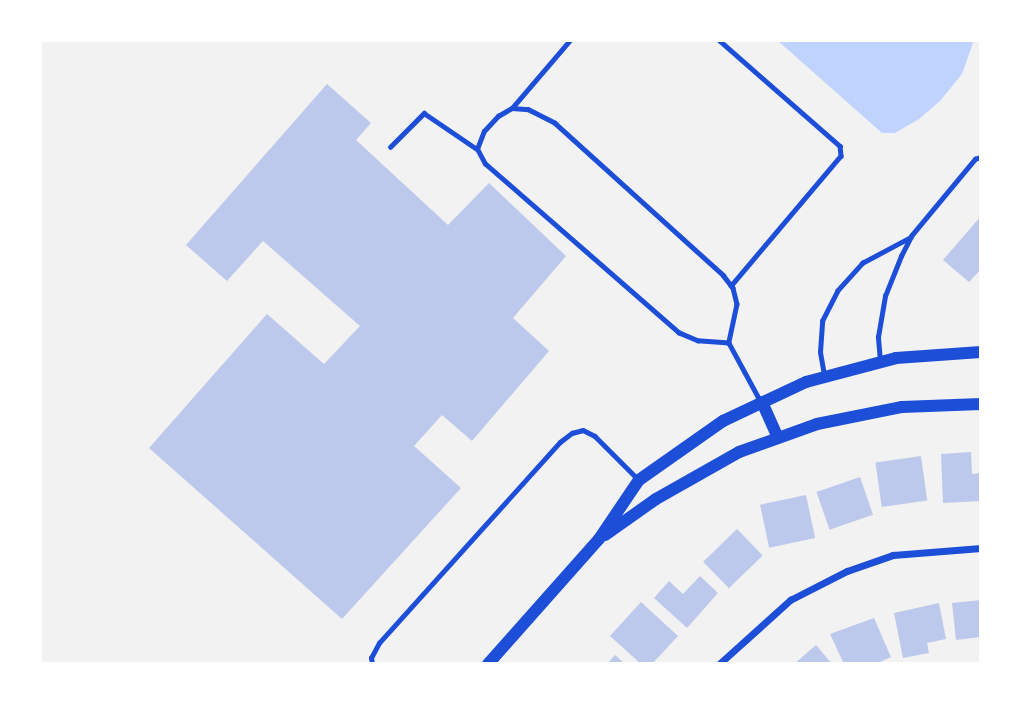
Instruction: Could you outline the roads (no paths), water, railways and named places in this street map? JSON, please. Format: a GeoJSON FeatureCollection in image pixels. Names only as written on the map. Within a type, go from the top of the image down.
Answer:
{"type":"FeatureCollection","features":[{"type":"Feature","properties":{"kind":"street"},"geometry":{"type":"LineString","coordinates":[[488,664],[599,539],[639,480],[723,421],[806,382],[880,362],[896,358],[981,352]]}},
{"type":"Feature","properties":{"kind":"street"},"geometry":{"type":"LineString","coordinates":[[762,402],[778,438]]}},
{"type":"Feature","properties":{"kind":"street"},"geometry":{"type":"LineString","coordinates":[[599,539],[656,499],[738,452],[817,424],[902,407],[981,404]]}},
{"type":"Feature","properties":{"kind":"street"},"geometry":{"type":"LineString","coordinates":[[639,480],[656,499]]}},
{"type":"Feature","properties":{"kind":"street"},"geometry":{"type":"LineString","coordinates":[[719,664],[790,600],[848,571],[893,555],[981,548]]}},
{"type":"Feature","properties":{"kind":"lane"},"geometry":{"type":"LineString","coordinates":[[477,149],[484,131],[498,116],[512,108],[570,40]]}},
{"type":"Feature","properties":{"kind":"lane"},"geometry":{"type":"LineString","coordinates":[[719,40],[840,146],[841,156],[731,286]]}},
{"type":"Feature","properties":{"kind":"lane"},"geometry":{"type":"LineString","coordinates":[[512,108],[527,108],[555,123],[723,275],[731,286],[737,304],[729,343],[762,402]]}},
{"type":"Feature","properties":{"kind":"lane"},"geometry":{"type":"LineString","coordinates":[[390,147],[424,113],[477,149],[485,164],[679,333],[698,341],[729,343]]}},
{"type":"Feature","properties":{"kind":"lane"},"geometry":{"type":"LineString","coordinates":[[880,362],[878,337],[885,296],[911,236],[975,159],[981,157]]}},
{"type":"Feature","properties":{"kind":"lane"},"geometry":{"type":"LineString","coordinates":[[825,377],[820,352],[822,321],[837,291],[862,264],[911,236]]}},
{"type":"Feature","properties":{"kind":"lane"},"geometry":{"type":"LineString","coordinates":[[372,664],[371,658],[379,643],[560,442],[572,433],[583,430],[595,436],[639,480]]}},
{"type":"Feature","properties":{"kind":"water"},"geometry":{"type":"Polygon","coordinates":[[[777,40],[974,40],[962,74],[940,101],[919,119],[895,133],[882,133],[777,40]]]}}]}
